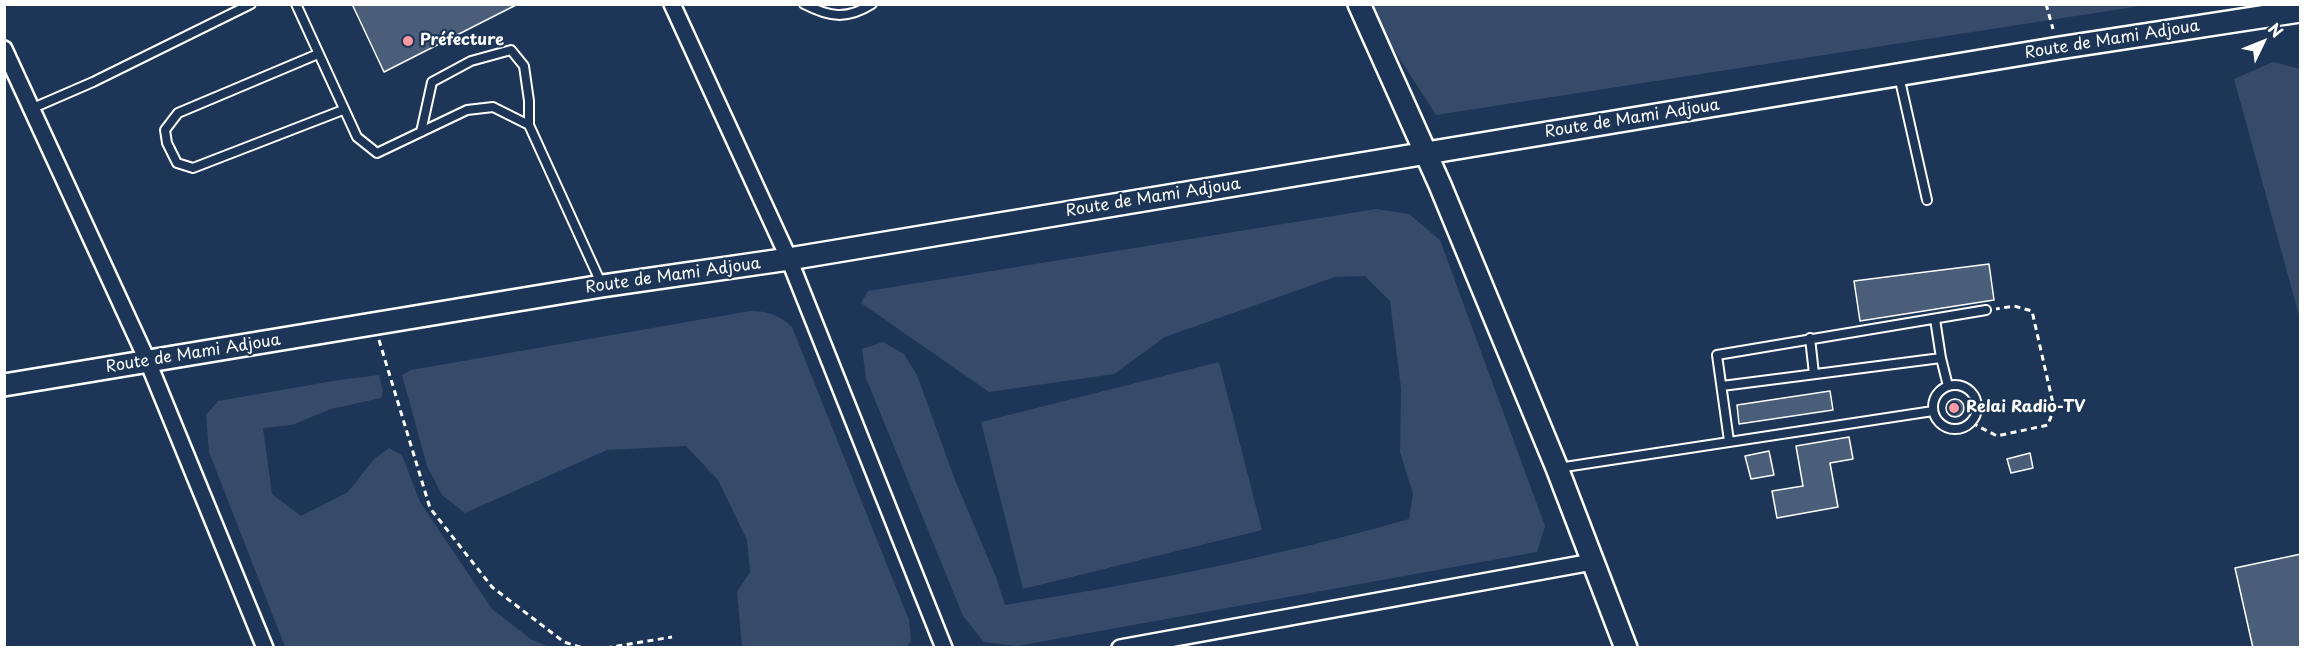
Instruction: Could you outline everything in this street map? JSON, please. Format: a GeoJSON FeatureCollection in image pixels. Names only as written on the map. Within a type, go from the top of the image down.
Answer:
{"type":"FeatureCollection","features":[{"type":"Feature","properties":{"kind":"street"},"geometry":{"type":"LineString","coordinates":[[672,4],[789,259],[944,648]]}},
{"type":"Feature","properties":{"kind":"street"},"geometry":{"type":"LineString","coordinates":[[1359,4],[1426,153],[1557,468],[1626,648]]}},
{"type":"Feature","properties":{"kind":"street","name":"Route de Mami Adjoua"},"geometry":{"type":"LineString","coordinates":[[4,385],[602,286],[789,259],[2060,48],[2301,11]]}},
{"type":"Feature","properties":{"kind":"street"},"geometry":{"type":"LineString","coordinates":[[4,49],[148,362],[265,648]]}},
{"type":"Feature","properties":{"kind":"street"},"geometry":{"type":"LineString","coordinates":[[1120,648],[1592,562]]}},
{"type":"Feature","properties":{"kind":"lane"},"geometry":{"type":"LineString","coordinates":[[33,108],[93,82],[251,4]]}},
{"type":"Feature","properties":{"kind":"lane"},"geometry":{"type":"LineString","coordinates":[[296,4],[357,137],[377,153],[467,110],[493,107],[529,125]]}},
{"type":"Feature","properties":{"kind":"lane"},"geometry":{"type":"LineString","coordinates":[[804,4],[835,17],[863,10],[872,4]]}},
{"type":"Feature","properties":{"kind":"lane"},"geometry":{"type":"LineString","coordinates":[[421,132],[432,82],[471,61],[511,50],[524,66],[529,101],[529,125],[602,286]]}},
{"type":"Feature","properties":{"kind":"lane"},"geometry":{"type":"LineString","coordinates":[[318,54],[178,113],[165,130],[167,143],[177,164],[193,168],[343,110]]}},
{"type":"Feature","properties":{"kind":"lane"},"geometry":{"type":"LineString","coordinates":[[1898,75],[1927,200]]}},
{"type":"Feature","properties":{"kind":"lane"},"geometry":{"type":"LineString","coordinates":[[1729,441],[1717,355],[1986,310]]}},
{"type":"Feature","properties":{"kind":"lane"},"geometry":{"type":"LineString","coordinates":[[1935,319],[1948,386]]}},
{"type":"Feature","properties":{"kind":"lane"},"geometry":{"type":"LineString","coordinates":[[1810,338],[1814,374]]}},
{"type":"Feature","properties":{"kind":"lane"},"geometry":{"type":"LineString","coordinates":[[1722,386],[1941,358]]}},
{"type":"Feature","properties":{"kind":"lane"},"geometry":{"type":"LineString","coordinates":[[1948,386],[1967,388],[1976,398],[1978,411],[1972,423],[1960,429],[1946,428],[1940,423],[1933,411],[1938,393],[1948,386]]}},
{"type":"Feature","properties":{"kind":"lane"},"geometry":{"type":"LineString","coordinates":[[1557,468],[1933,411]]}},
{"type":"Feature","properties":{"kind":"path"},"geometry":{"type":"LineString","coordinates":[[2046,4],[2060,48]]}},
{"type":"Feature","properties":{"kind":"path"},"geometry":{"type":"LineString","coordinates":[[1972,423],[1997,436],[2048,425],[2054,408],[2032,311],[2014,306],[1986,310]]}},
{"type":"Feature","properties":{"kind":"path"},"geometry":{"type":"LineString","coordinates":[[374,324],[430,508],[492,587],[564,642],[583,648]]}},
{"type":"Feature","properties":{"kind":"path"},"geometry":{"type":"LineString","coordinates":[[606,648],[672,637]]}},
{"type":"Feature","properties":{"kind":"shaded area"},"geometry":{"type":"Polygon","coordinates":[[[1365,5],[2147,5],[1436,115],[1365,5]]]}},
{"type":"Feature","properties":{"kind":"shaded area"},"geometry":{"type":"Polygon","coordinates":[[[2273,62],[2300,69],[2300,319],[2234,79],[2273,62]]]}},
{"type":"Feature","properties":{"kind":"shaded area"},"geometry":{"type":"Polygon","coordinates":[[[1376,209],[1409,214],[1440,240],[1545,526],[1537,552],[1017,646],[984,642],[963,616],[866,378],[862,349],[883,342],[904,354],[917,375],[955,480],[996,577],[1005,605],[1208,568],[1409,519],[1413,494],[1400,452],[1401,388],[1390,301],[1365,276],[1335,277],[1165,337],[1114,374],[989,392],[861,303],[868,291],[1376,209]]]}},
{"type":"Feature","properties":{"kind":"shaded area"},"geometry":{"type":"Polygon","coordinates":[[[750,311],[773,314],[792,327],[909,620],[911,640],[907,647],[742,647],[737,592],[750,572],[747,540],[718,480],[686,446],[607,450],[465,513],[442,495],[427,466],[402,375],[411,370],[750,311]]]}},
{"type":"Feature","properties":{"kind":"shaded area"},"geometry":{"type":"Polygon","coordinates":[[[1219,362],[1262,530],[1023,589],[981,422],[1219,362]]]}},
{"type":"Feature","properties":{"kind":"shaded area"},"geometry":{"type":"Polygon","coordinates":[[[379,375],[383,391],[381,398],[331,409],[292,425],[263,428],[272,494],[301,516],[348,492],[374,459],[389,448],[402,455],[420,502],[492,609],[532,640],[550,647],[285,647],[209,452],[206,415],[218,401],[379,375]]]}},
{"type":"Feature","properties":{"kind":"building","name":"Préfecture"},"geometry":{"type":"Polygon","coordinates":[[[352,4],[518,4],[384,72],[352,4]]]}},
{"type":"Feature","properties":{"kind":"building"},"geometry":{"type":"Polygon","coordinates":[[[1989,264],[1994,300],[1860,321],[1854,281],[1989,264]]]}},
{"type":"Feature","properties":{"kind":"building"},"geometry":{"type":"Polygon","coordinates":[[[1830,391],[1833,410],[1739,424],[1737,405],[1830,391]]]}},
{"type":"Feature","properties":{"kind":"building","name":"Relai Radio-TV"},"geometry":{"type":"Polygon","coordinates":[[[1955,399],[1961,402],[1964,408],[1961,414],[1955,417],[1949,414],[1946,408],[1949,402],[1955,399]]]}},
{"type":"Feature","properties":{"kind":"building"},"geometry":{"type":"Polygon","coordinates":[[[1849,437],[1853,459],[1830,463],[1838,507],[1777,518],[1772,491],[1803,486],[1796,446],[1849,437]]]}},
{"type":"Feature","properties":{"kind":"building"},"geometry":{"type":"Polygon","coordinates":[[[1769,451],[1774,475],[1751,479],[1745,456],[1769,451]]]}},
{"type":"Feature","properties":{"kind":"building"},"geometry":{"type":"Polygon","coordinates":[[[2030,453],[2033,468],[2011,473],[2007,459],[2030,453]]]}},
{"type":"Feature","properties":{"kind":"building"},"geometry":{"type":"Polygon","coordinates":[[[2301,554],[2301,648],[2253,648],[2235,568],[2301,554]]]}},
{"type":"Feature","properties":{"kind":"place","name":"Préfecture"},"geometry":{"type":"Point","coordinates":[408,41]}},
{"type":"Feature","properties":{"kind":"place","name":"Relai Radio-TV"},"geometry":{"type":"Point","coordinates":[1954,408]}}]}
